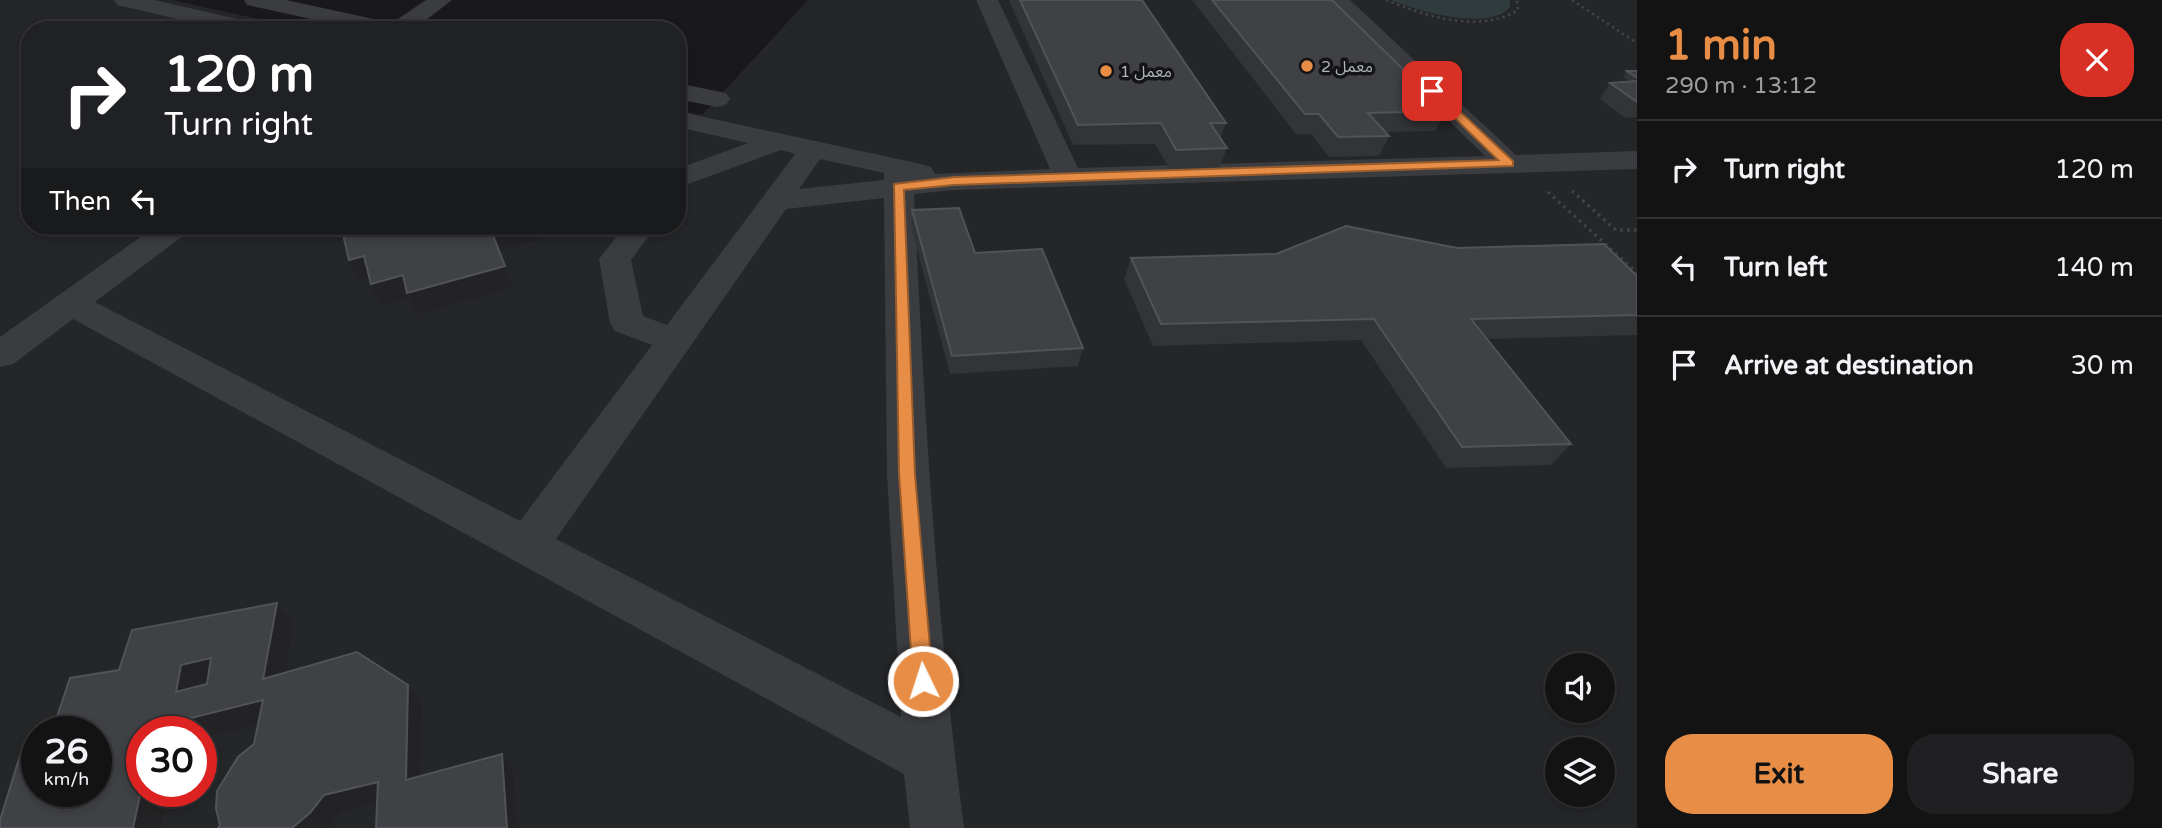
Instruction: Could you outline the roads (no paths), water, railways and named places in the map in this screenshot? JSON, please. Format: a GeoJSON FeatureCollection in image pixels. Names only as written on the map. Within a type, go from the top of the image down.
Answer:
{"type":"FeatureCollection","features":[{"type":"Feature","properties":{"kind":"street"},"geometry":{"type":"LineString","coordinates":[[125,0],[217,21]]}},
{"type":"Feature","properties":{"kind":"street"},"geometry":{"type":"LineString","coordinates":[[258,0],[354,21]]}},
{"type":"Feature","properties":{"kind":"street"},"geometry":{"type":"LineString","coordinates":[[409,21],[441,0]]}},
{"type":"Feature","properties":{"kind":"street"},"geometry":{"type":"LineString","coordinates":[[987,0],[1068,177]]}},
{"type":"Feature","properties":{"kind":"street"},"geometry":{"type":"LineString","coordinates":[[1338,0],[1522,163]]}},
{"type":"Feature","properties":{"kind":"street"},"geometry":{"type":"LineString","coordinates":[[686,93],[717,99]]}},
{"type":"Feature","properties":{"kind":"street"},"geometry":{"type":"LineString","coordinates":[[686,121],[798,144],[898,177],[954,181],[1637,160]]}},
{"type":"Feature","properties":{"kind":"street"},"geometry":{"type":"LineString","coordinates":[[686,176],[798,144]]}},
{"type":"Feature","properties":{"kind":"street"},"geometry":{"type":"LineString","coordinates":[[527,545],[775,201],[798,144]]}},
{"type":"Feature","properties":{"kind":"street"},"geometry":{"type":"LineString","coordinates":[[775,201],[898,177]]}},
{"type":"Feature","properties":{"kind":"street"},"geometry":{"type":"LineString","coordinates":[[898,177],[907,474],[929,759],[937,828]]}},
{"type":"Feature","properties":{"kind":"street"},"geometry":{"type":"LineString","coordinates":[[0,355],[164,235]]}},
{"type":"Feature","properties":{"kind":"street"},"geometry":{"type":"LineString","coordinates":[[634,235],[615,259],[627,323],[674,341]]}},
{"type":"Feature","properties":{"kind":"street"},"geometry":{"type":"LineString","coordinates":[[70,303],[929,759]]}},
{"type":"Feature","properties":{"kind":"place","name":"معمل 2"},"geometry":{"type":"Point","coordinates":[1307,66]}},
{"type":"Feature","properties":{"kind":"place","name":"معمل 1"},"geometry":{"type":"Point","coordinates":[1106,71]}}]}
